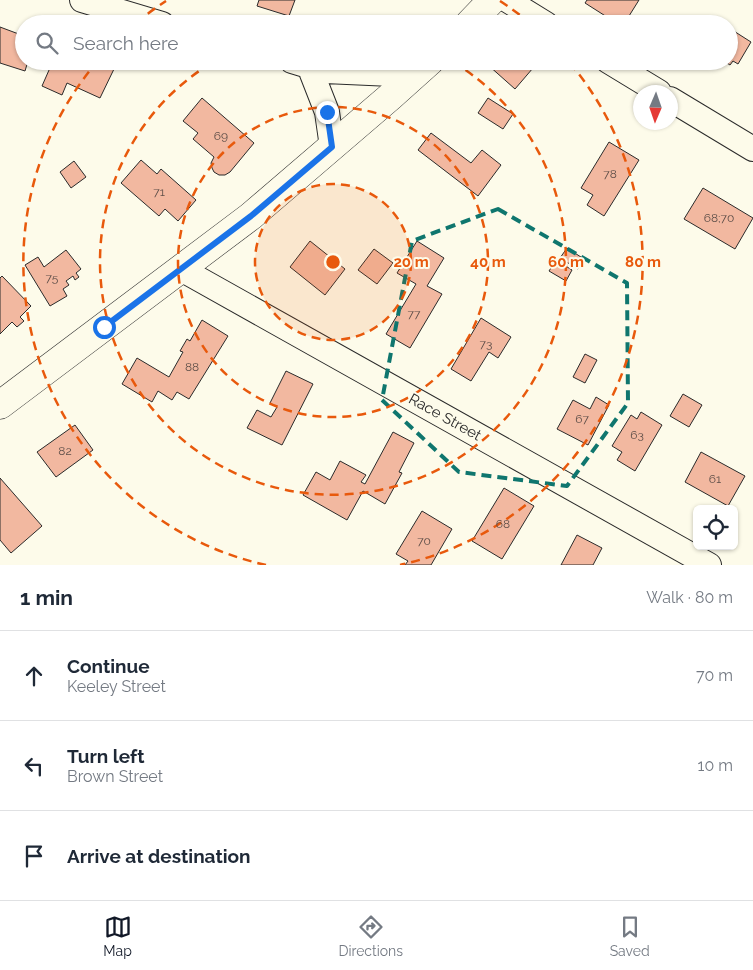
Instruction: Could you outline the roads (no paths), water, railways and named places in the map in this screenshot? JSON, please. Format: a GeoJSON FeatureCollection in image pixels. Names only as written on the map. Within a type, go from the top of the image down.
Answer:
{"type":"FeatureCollection","features":[{"type":"Feature","properties":{"kind":"street"},"geometry":{"type":"LineString","coordinates":[[82,0],[114,5],[139,15]]}},
{"type":"Feature","properties":{"kind":"street"},"geometry":{"type":"LineString","coordinates":[[477,15],[492,0]]}},
{"type":"Feature","properties":{"kind":"street"},"geometry":{"type":"LineString","coordinates":[[507,0],[531,15]]}},
{"type":"Feature","properties":{"kind":"street"},"geometry":{"type":"LineString","coordinates":[[303,70],[327,112],[332,147]]}},
{"type":"Feature","properties":{"kind":"street"},"geometry":{"type":"LineString","coordinates":[[321,70],[357,70]]}},
{"type":"Feature","properties":{"kind":"street"},"geometry":{"type":"LineString","coordinates":[[0,404],[251,216],[420,70]]}},
{"type":"Feature","properties":{"kind":"street"},"geometry":{"type":"LineString","coordinates":[[623,70],[648,85]]}},
{"type":"Feature","properties":{"kind":"street"},"geometry":{"type":"LineString","coordinates":[[678,104],[753,149]]}},
{"type":"Feature","properties":{"kind":"street","name":"Race Street"},"geometry":{"type":"LineString","coordinates":[[181,269],[708,565]]}}]}
